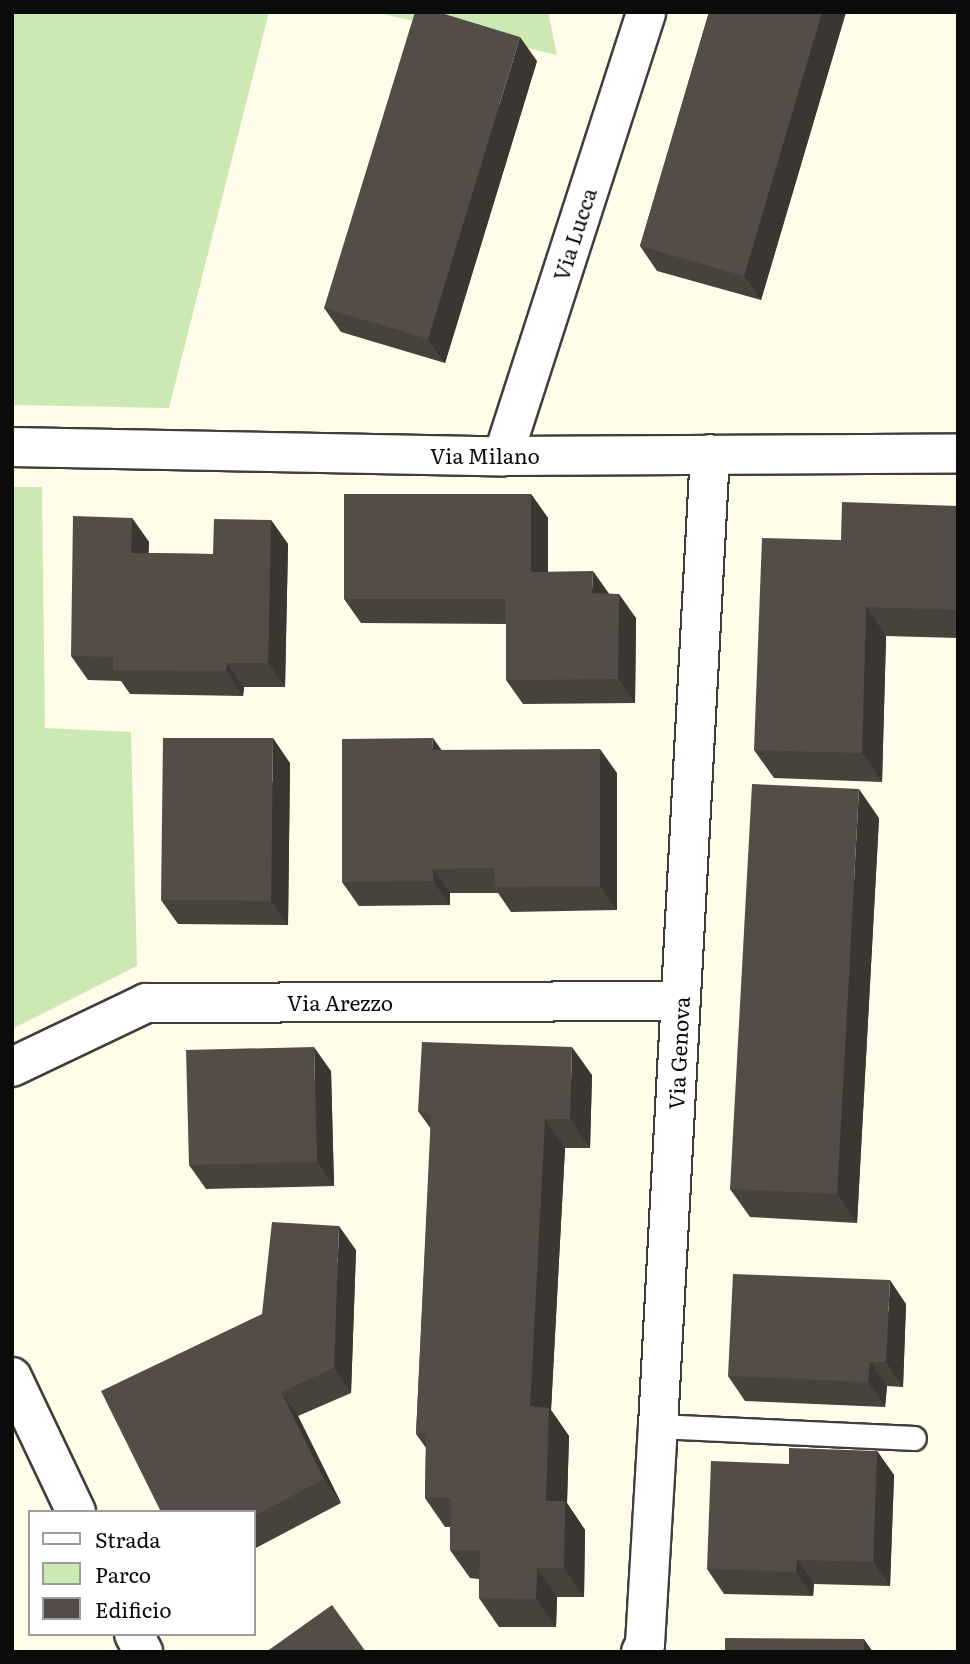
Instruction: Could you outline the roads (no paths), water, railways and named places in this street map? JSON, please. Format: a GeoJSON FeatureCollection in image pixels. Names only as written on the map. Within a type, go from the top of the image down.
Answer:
{"type":"FeatureCollection","features":[{"type":"Feature","properties":{"kind":"street","name":"Via Lucca"},"geometry":{"type":"LineString","coordinates":[[503,456],[646,12]]}},
{"type":"Feature","properties":{"kind":"street","name":"Via Milano"},"geometry":{"type":"LineString","coordinates":[[12,447],[503,456],[958,454]]}},
{"type":"Feature","properties":{"kind":"street","name":"Via Genova"},"geometry":{"type":"LineString","coordinates":[[641,1652],[645,1644],[710,454]]}},
{"type":"Feature","properties":{"kind":"street","name":"Via Arezzo"},"geometry":{"type":"LineString","coordinates":[[12,1067],[146,1003],[681,1001]]}},
{"type":"Feature","properties":{"kind":"street"},"geometry":{"type":"LineString","coordinates":[[12,1377],[75,1510]]}},
{"type":"Feature","properties":{"kind":"street"},"geometry":{"type":"LineString","coordinates":[[135,1636],[143,1652]]}},
{"type":"Feature","properties":{"kind":"lane"},"geometry":{"type":"LineString","coordinates":[[657,1426],[914,1438]]}}]}
